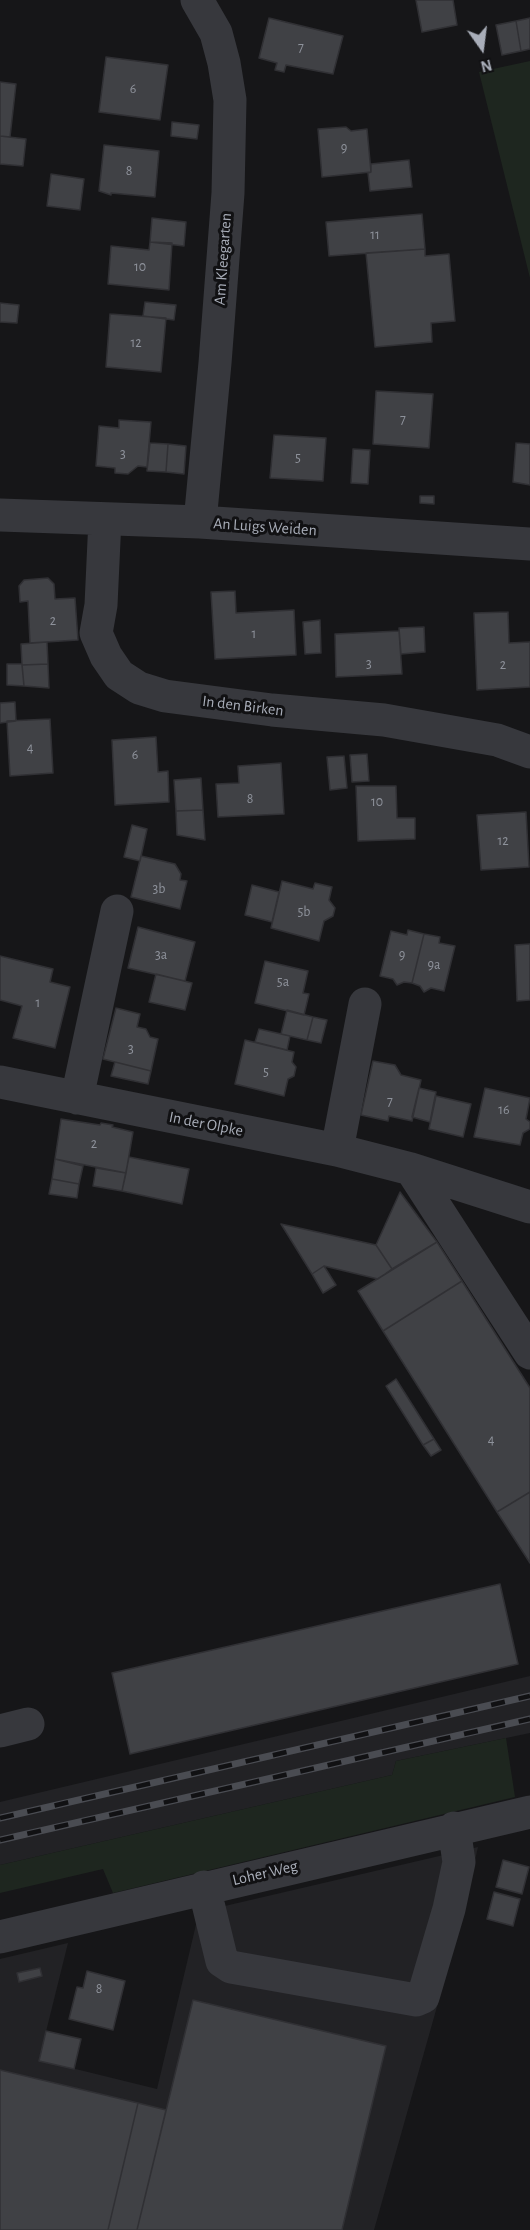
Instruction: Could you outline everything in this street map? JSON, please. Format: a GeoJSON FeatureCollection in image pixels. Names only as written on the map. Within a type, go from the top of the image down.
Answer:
{"type":"FeatureCollection","features":[{"type":"Feature","properties":{"kind":"street","name":"Am Kleegarten"},"geometry":{"type":"LineString","coordinates":[[197,0],[216,33],[230,100],[228,193],[200,522]]}},
{"type":"Feature","properties":{"kind":"street","name":"An Luigs Weiden"},"geometry":{"type":"LineString","coordinates":[[0,515],[200,522],[530,544]]}},
{"type":"Feature","properties":{"kind":"street","name":"In den Birken"},"geometry":{"type":"LineString","coordinates":[[105,519],[101,604],[96,633],[106,656],[119,675],[139,688],[165,696],[272,710],[384,720],[497,740],[530,752]]}},
{"type":"Feature","properties":{"kind":"street"},"geometry":{"type":"LineString","coordinates":[[78,1098],[117,910]]}},
{"type":"Feature","properties":{"kind":"street"},"geometry":{"type":"LineString","coordinates":[[337,1149],[365,1004]]}},
{"type":"Feature","properties":{"kind":"street","name":"In der Olpke"},"geometry":{"type":"LineString","coordinates":[[0,1082],[337,1149],[411,1169],[530,1207]]}},
{"type":"Feature","properties":{"kind":"street"},"geometry":{"type":"LineString","coordinates":[[411,1169],[530,1353]]}},
{"type":"Feature","properties":{"kind":"street","name":"Loher Weg"},"geometry":{"type":"LineString","coordinates":[[0,1937],[454,1828],[530,1812]]}},
{"type":"Feature","properties":{"kind":"street"},"geometry":{"type":"LineString","coordinates":[[204,1887],[222,1961],[231,1967],[416,2000],[423,1997],[449,1909],[459,1862],[454,1828]]}},
{"type":"Feature","properties":{"kind":"shaded area"},"geometry":{"type":"Polygon","coordinates":[[[530,61],[530,278],[479,72],[530,61]]]}},
{"type":"Feature","properties":{"kind":"shaded area"},"geometry":{"type":"Polygon","coordinates":[[[530,1676],[530,1733],[396,1761],[392,1775],[0,1865],[0,1802],[530,1676]]]}},
{"type":"Feature","properties":{"kind":"shaded area"},"geometry":{"type":"Polygon","coordinates":[[[506,1738],[515,1797],[113,1893],[103,1869],[0,1893],[0,1865],[392,1775],[396,1761],[506,1738]]]}},
{"type":"Feature","properties":{"kind":"shaded area"},"geometry":{"type":"Polygon","coordinates":[[[478,1847],[462,1918],[374,2230],[0,2230],[0,1959],[68,1943],[39,2060],[157,2089],[199,1912],[478,1847]]]}},
{"type":"Feature","properties":{"kind":"building"},"geometry":{"type":"Polygon","coordinates":[[[416,0],[453,0],[457,25],[422,32],[416,0]]]}},
{"type":"Feature","properties":{"kind":"building"},"geometry":{"type":"Polygon","coordinates":[[[269,18],[343,36],[333,74],[286,65],[284,72],[275,70],[277,63],[259,58],[269,18]]]}},
{"type":"Feature","properties":{"kind":"building"},"geometry":{"type":"Polygon","coordinates":[[[530,18],[530,49],[521,51],[516,21],[530,18]]]}},
{"type":"Feature","properties":{"kind":"building"},"geometry":{"type":"Polygon","coordinates":[[[516,21],[521,51],[502,55],[496,25],[516,21]]]}},
{"type":"Feature","properties":{"kind":"building"},"geometry":{"type":"Polygon","coordinates":[[[106,57],[168,65],[160,120],[99,112],[106,57]]]}},
{"type":"Feature","properties":{"kind":"building"},"geometry":{"type":"Polygon","coordinates":[[[0,82],[16,84],[10,137],[0,136],[0,82]]]}},
{"type":"Feature","properties":{"kind":"building"},"geometry":{"type":"Polygon","coordinates":[[[172,122],[199,125],[197,139],[171,136],[172,122]]]}},
{"type":"Feature","properties":{"kind":"building"},"geometry":{"type":"Polygon","coordinates":[[[346,127],[351,131],[367,129],[371,172],[322,177],[318,129],[346,127]]]}},
{"type":"Feature","properties":{"kind":"building"},"geometry":{"type":"Polygon","coordinates":[[[0,136],[26,139],[23,166],[0,164],[0,136]]]}},
{"type":"Feature","properties":{"kind":"building"},"geometry":{"type":"Polygon","coordinates":[[[104,145],[159,151],[155,197],[111,193],[111,195],[99,191],[104,145]]]}},
{"type":"Feature","properties":{"kind":"building"},"geometry":{"type":"Polygon","coordinates":[[[409,160],[412,187],[370,191],[368,173],[371,172],[371,164],[409,160]]]}},
{"type":"Feature","properties":{"kind":"building"},"geometry":{"type":"Polygon","coordinates":[[[51,174],[84,179],[80,210],[47,206],[51,174]]]}},
{"type":"Feature","properties":{"kind":"building"},"geometry":{"type":"Polygon","coordinates":[[[422,214],[425,249],[329,256],[326,222],[422,214]]]}},
{"type":"Feature","properties":{"kind":"building"},"geometry":{"type":"Polygon","coordinates":[[[152,218],[186,222],[184,246],[150,242],[152,218]]]}},
{"type":"Feature","properties":{"kind":"building"},"geometry":{"type":"Polygon","coordinates":[[[150,242],[172,243],[169,290],[108,284],[111,246],[149,250],[150,242]]]}},
{"type":"Feature","properties":{"kind":"building"},"geometry":{"type":"Polygon","coordinates":[[[425,249],[425,256],[449,254],[455,321],[431,323],[432,342],[375,347],[366,253],[425,249]]]}},
{"type":"Feature","properties":{"kind":"building"},"geometry":{"type":"Polygon","coordinates":[[[145,302],[176,305],[174,320],[143,316],[145,302]]]}},
{"type":"Feature","properties":{"kind":"building"},"geometry":{"type":"Polygon","coordinates":[[[0,303],[19,305],[17,323],[0,322],[0,303]]]}},
{"type":"Feature","properties":{"kind":"building"},"geometry":{"type":"Polygon","coordinates":[[[110,314],[166,318],[161,372],[106,367],[110,314]]]}},
{"type":"Feature","properties":{"kind":"building"},"geometry":{"type":"Polygon","coordinates":[[[376,391],[433,394],[429,448],[373,444],[376,391]]]}},
{"type":"Feature","properties":{"kind":"building"},"geometry":{"type":"Polygon","coordinates":[[[119,420],[151,422],[147,467],[138,466],[128,474],[115,473],[115,468],[96,466],[99,426],[119,428],[119,420]]]}},
{"type":"Feature","properties":{"kind":"building"},"geometry":{"type":"Polygon","coordinates":[[[274,435],[326,438],[323,481],[270,478],[274,435]]]}},
{"type":"Feature","properties":{"kind":"building"},"geometry":{"type":"Polygon","coordinates":[[[150,443],[168,444],[166,472],[147,471],[150,443]]]}},
{"type":"Feature","properties":{"kind":"building"},"geometry":{"type":"Polygon","coordinates":[[[516,443],[530,444],[530,485],[513,482],[516,443]]]}},
{"type":"Feature","properties":{"kind":"building"},"geometry":{"type":"Polygon","coordinates":[[[168,444],[186,446],[184,474],[166,472],[168,444]]]}},
{"type":"Feature","properties":{"kind":"building"},"geometry":{"type":"Polygon","coordinates":[[[353,449],[370,450],[368,484],[351,483],[353,449]]]}},
{"type":"Feature","properties":{"kind":"building"},"geometry":{"type":"Polygon","coordinates":[[[420,496],[434,496],[434,504],[420,503],[420,496]]]}},
{"type":"Feature","properties":{"kind":"building"},"geometry":{"type":"Polygon","coordinates":[[[48,578],[54,584],[55,599],[75,598],[78,640],[30,643],[28,601],[20,602],[19,586],[24,580],[48,578]]]}},
{"type":"Feature","properties":{"kind":"building"},"geometry":{"type":"Polygon","coordinates":[[[235,591],[236,613],[294,610],[296,655],[215,659],[211,592],[235,591]]]}},
{"type":"Feature","properties":{"kind":"building"},"geometry":{"type":"Polygon","coordinates":[[[508,612],[509,643],[530,642],[530,687],[477,690],[474,613],[508,612]]]}},
{"type":"Feature","properties":{"kind":"building"},"geometry":{"type":"Polygon","coordinates":[[[320,620],[321,653],[305,654],[303,622],[320,620]]]}},
{"type":"Feature","properties":{"kind":"building"},"geometry":{"type":"Polygon","coordinates":[[[424,627],[425,652],[401,654],[399,628],[424,627]]]}},
{"type":"Feature","properties":{"kind":"building"},"geometry":{"type":"Polygon","coordinates":[[[399,631],[402,674],[336,677],[335,634],[399,631]]]}},
{"type":"Feature","properties":{"kind":"building"},"geometry":{"type":"Polygon","coordinates":[[[47,642],[48,664],[22,665],[21,644],[47,642]]]}},
{"type":"Feature","properties":{"kind":"building"},"geometry":{"type":"Polygon","coordinates":[[[7,664],[22,664],[24,686],[7,685],[7,664]]]}},
{"type":"Feature","properties":{"kind":"building"},"geometry":{"type":"Polygon","coordinates":[[[48,664],[49,688],[24,686],[22,665],[48,664]]]}},
{"type":"Feature","properties":{"kind":"building"},"geometry":{"type":"Polygon","coordinates":[[[15,702],[16,721],[0,723],[0,703],[15,702]]]}},
{"type":"Feature","properties":{"kind":"building"},"geometry":{"type":"Polygon","coordinates":[[[50,719],[53,773],[10,776],[7,721],[50,719]]]}},
{"type":"Feature","properties":{"kind":"building"},"geometry":{"type":"Polygon","coordinates":[[[156,737],[158,772],[168,771],[169,802],[115,805],[112,740],[156,737]]]}},
{"type":"Feature","properties":{"kind":"building"},"geometry":{"type":"Polygon","coordinates":[[[367,754],[369,781],[352,782],[350,755],[367,754]]]}},
{"type":"Feature","properties":{"kind":"building"},"geometry":{"type":"Polygon","coordinates":[[[344,756],[347,788],[330,790],[327,757],[344,756]]]}},
{"type":"Feature","properties":{"kind":"building"},"geometry":{"type":"Polygon","coordinates":[[[281,763],[284,814],[218,817],[216,784],[239,783],[238,766],[281,763]]]}},
{"type":"Feature","properties":{"kind":"building"},"geometry":{"type":"Polygon","coordinates":[[[201,778],[203,810],[176,811],[174,780],[201,778]]]}},
{"type":"Feature","properties":{"kind":"building"},"geometry":{"type":"Polygon","coordinates":[[[356,786],[396,786],[397,818],[415,818],[415,839],[358,841],[356,786]]]}},
{"type":"Feature","properties":{"kind":"building"},"geometry":{"type":"Polygon","coordinates":[[[203,810],[205,840],[177,835],[176,811],[203,810]]]}},
{"type":"Feature","properties":{"kind":"building"},"geometry":{"type":"Polygon","coordinates":[[[526,812],[529,867],[481,870],[477,815],[526,812]]]}},
{"type":"Feature","properties":{"kind":"building"},"geometry":{"type":"Polygon","coordinates":[[[132,825],[147,829],[140,861],[124,857],[132,825]]]}},
{"type":"Feature","properties":{"kind":"building"},"geometry":{"type":"Polygon","coordinates":[[[141,856],[175,864],[181,874],[180,880],[187,881],[180,909],[131,897],[141,856]]]}},
{"type":"Feature","properties":{"kind":"building"},"geometry":{"type":"Polygon","coordinates":[[[282,881],[313,889],[315,883],[332,887],[329,900],[335,908],[333,916],[324,921],[319,941],[271,928],[282,881]]]}},
{"type":"Feature","properties":{"kind":"building"},"geometry":{"type":"Polygon","coordinates":[[[252,885],[279,892],[272,922],[245,915],[252,885]]]}},
{"type":"Feature","properties":{"kind":"building"},"geometry":{"type":"Polygon","coordinates":[[[138,927],[195,942],[185,981],[128,968],[138,927]]]}},
{"type":"Feature","properties":{"kind":"building"},"geometry":{"type":"Polygon","coordinates":[[[408,930],[424,934],[412,983],[404,982],[397,985],[393,979],[380,976],[391,931],[407,935],[408,930]]]}},
{"type":"Feature","properties":{"kind":"building"},"geometry":{"type":"Polygon","coordinates":[[[424,934],[440,937],[439,943],[455,946],[444,991],[431,988],[424,992],[420,986],[412,983],[424,934]]]}},
{"type":"Feature","properties":{"kind":"building"},"geometry":{"type":"Polygon","coordinates":[[[530,944],[530,1000],[517,1001],[515,945],[530,944]]]}},
{"type":"Feature","properties":{"kind":"building"},"geometry":{"type":"Polygon","coordinates":[[[0,956],[53,969],[50,982],[70,987],[55,1048],[13,1038],[22,1006],[0,1000],[0,956]]]}},
{"type":"Feature","properties":{"kind":"building"},"geometry":{"type":"Polygon","coordinates":[[[265,961],[308,971],[303,993],[309,994],[304,1015],[255,1003],[265,961]]]}},
{"type":"Feature","properties":{"kind":"building"},"geometry":{"type":"Polygon","coordinates":[[[156,974],[192,983],[185,1010],[149,1002],[156,974]]]}},
{"type":"Feature","properties":{"kind":"building"},"geometry":{"type":"Polygon","coordinates":[[[116,1008],[140,1014],[137,1027],[146,1029],[150,1037],[158,1039],[151,1071],[103,1059],[116,1008]]]}},
{"type":"Feature","properties":{"kind":"building"},"geometry":{"type":"Polygon","coordinates":[[[287,1010],[313,1017],[307,1040],[281,1034],[287,1010]]]}},
{"type":"Feature","properties":{"kind":"building"},"geometry":{"type":"Polygon","coordinates":[[[313,1017],[327,1020],[321,1043],[307,1040],[313,1017]]]}},
{"type":"Feature","properties":{"kind":"building"},"geometry":{"type":"Polygon","coordinates":[[[259,1029],[290,1036],[287,1050],[255,1042],[259,1029]]]}},
{"type":"Feature","properties":{"kind":"building"},"geometry":{"type":"Polygon","coordinates":[[[245,1040],[294,1052],[292,1062],[296,1067],[294,1076],[288,1079],[284,1096],[235,1084],[245,1040]]]}},
{"type":"Feature","properties":{"kind":"building"},"geometry":{"type":"Polygon","coordinates":[[[373,1061],[395,1065],[401,1075],[421,1080],[412,1121],[389,1116],[388,1121],[361,1115],[373,1061]]]}},
{"type":"Feature","properties":{"kind":"building"},"geometry":{"type":"Polygon","coordinates":[[[115,1062],[151,1071],[148,1084],[111,1076],[115,1062]]]}},
{"type":"Feature","properties":{"kind":"building"},"geometry":{"type":"Polygon","coordinates":[[[419,1088],[436,1092],[430,1122],[412,1117],[419,1088]]]}},
{"type":"Feature","properties":{"kind":"building"},"geometry":{"type":"Polygon","coordinates":[[[485,1088],[530,1098],[526,1119],[530,1122],[530,1129],[523,1133],[520,1145],[474,1137],[485,1088]]]}},
{"type":"Feature","properties":{"kind":"building"},"geometry":{"type":"Polygon","coordinates":[[[436,1096],[471,1104],[463,1137],[429,1129],[436,1096]]]}},
{"type":"Feature","properties":{"kind":"building"},"geometry":{"type":"Polygon","coordinates":[[[61,1119],[113,1125],[112,1127],[133,1132],[126,1173],[55,1159],[61,1119]]]}},
{"type":"Feature","properties":{"kind":"building"},"geometry":{"type":"Polygon","coordinates":[[[129,1157],[189,1169],[182,1204],[122,1191],[129,1157]]]}},
{"type":"Feature","properties":{"kind":"building"},"geometry":{"type":"Polygon","coordinates":[[[55,1159],[83,1166],[79,1184],[52,1179],[55,1159]]]}},
{"type":"Feature","properties":{"kind":"building"},"geometry":{"type":"Polygon","coordinates":[[[96,1168],[126,1173],[122,1191],[93,1186],[96,1168]]]}},
{"type":"Feature","properties":{"kind":"building"},"geometry":{"type":"Polygon","coordinates":[[[52,1179],[79,1184],[77,1198],[49,1194],[52,1179]]]}},
{"type":"Feature","properties":{"kind":"building"},"geometry":{"type":"Polygon","coordinates":[[[400,1192],[437,1242],[392,1269],[376,1245],[400,1192]]]}},
{"type":"Feature","properties":{"kind":"building"},"geometry":{"type":"Polygon","coordinates":[[[281,1224],[376,1245],[392,1269],[378,1279],[324,1266],[312,1274],[281,1224]]]}},
{"type":"Feature","properties":{"kind":"building"},"geometry":{"type":"Polygon","coordinates":[[[437,1242],[462,1281],[383,1331],[358,1291],[437,1242]]]}},
{"type":"Feature","properties":{"kind":"building"},"geometry":{"type":"Polygon","coordinates":[[[324,1266],[336,1285],[323,1293],[312,1274],[324,1266]]]}},
{"type":"Feature","properties":{"kind":"building"},"geometry":{"type":"Polygon","coordinates":[[[462,1281],[530,1388],[530,1492],[497,1512],[383,1331],[462,1281]]]}},
{"type":"Feature","properties":{"kind":"building"},"geometry":{"type":"Polygon","coordinates":[[[396,1379],[434,1439],[423,1445],[386,1386],[396,1379]]]}},
{"type":"Feature","properties":{"kind":"building"},"geometry":{"type":"Polygon","coordinates":[[[434,1439],[441,1450],[431,1456],[423,1445],[434,1439]]]}},
{"type":"Feature","properties":{"kind":"building"},"geometry":{"type":"Polygon","coordinates":[[[530,1492],[530,1563],[497,1512],[530,1492]]]}},
{"type":"Feature","properties":{"kind":"building"},"geometry":{"type":"Polygon","coordinates":[[[500,1584],[518,1664],[130,1754],[112,1673],[500,1584]]]}},
{"type":"Feature","properties":{"kind":"building"},"geometry":{"type":"Polygon","coordinates":[[[503,1860],[529,1867],[522,1894],[496,1887],[503,1860]]]}},
{"type":"Feature","properties":{"kind":"building"},"geometry":{"type":"Polygon","coordinates":[[[494,1892],[520,1899],[513,1926],[487,1919],[494,1892]]]}},
{"type":"Feature","properties":{"kind":"building"},"geometry":{"type":"Polygon","coordinates":[[[40,1968],[42,1976],[19,1982],[17,1973],[40,1968]]]}},
{"type":"Feature","properties":{"kind":"building"},"geometry":{"type":"Polygon","coordinates":[[[87,1971],[125,1981],[113,2030],[69,2019],[77,1987],[83,1988],[87,1971]]]}},
{"type":"Feature","properties":{"kind":"building"},"geometry":{"type":"Polygon","coordinates":[[[193,2000],[386,2046],[342,2230],[137,2230],[193,2000]]]}},
{"type":"Feature","properties":{"kind":"building"},"geometry":{"type":"Polygon","coordinates":[[[46,2031],[81,2039],[74,2069],[39,2061],[46,2031]]]}},
{"type":"Feature","properties":{"kind":"building"},"geometry":{"type":"Polygon","coordinates":[[[0,2070],[138,2103],[108,2230],[0,2230],[0,2070]]]}},
{"type":"Feature","properties":{"kind":"building"},"geometry":{"type":"Polygon","coordinates":[[[138,2103],[166,2110],[137,2230],[108,2230],[138,2103]]]}},
{"type":"Feature","properties":{"kind":"railway"},"geometry":{"type":"LineString","coordinates":[[0,1818],[530,1696]]}},
{"type":"Feature","properties":{"kind":"railway"},"geometry":{"type":"LineString","coordinates":[[0,1840],[530,1719]]}}]}
